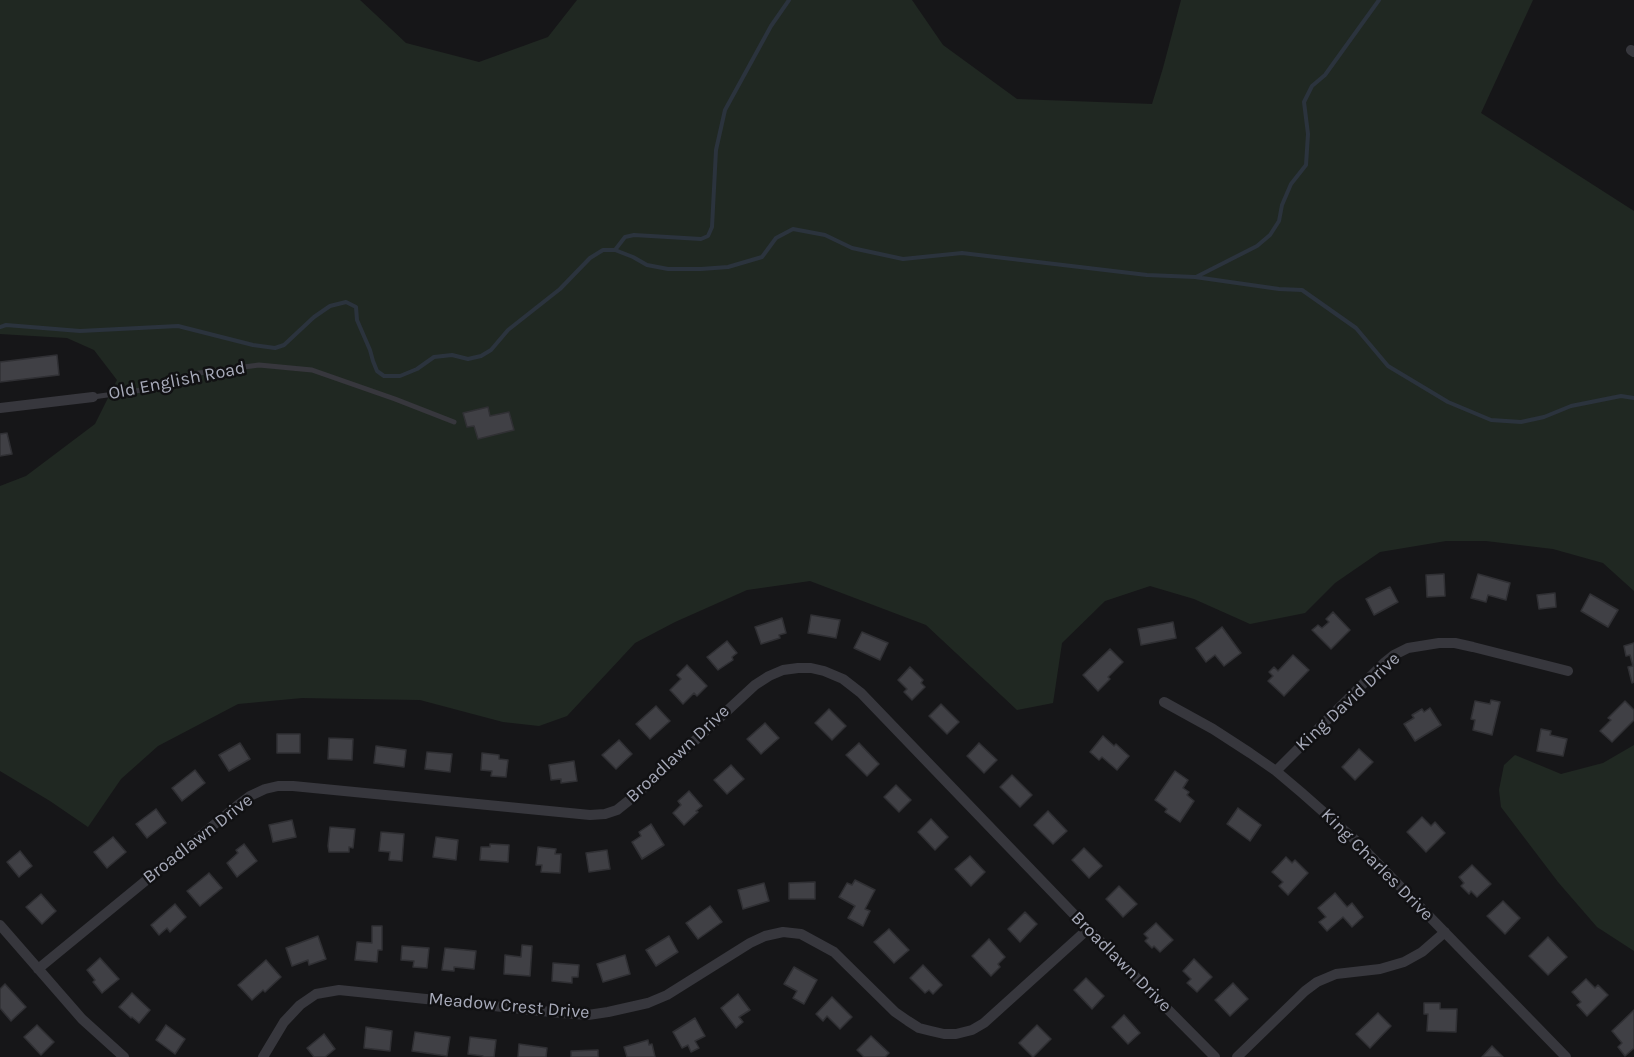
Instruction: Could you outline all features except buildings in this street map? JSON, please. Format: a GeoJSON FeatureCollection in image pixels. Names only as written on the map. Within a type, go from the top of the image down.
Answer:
{"type":"FeatureCollection","features":[{"type":"Feature","properties":{"kind":"street","name":"Old English Road"},"geometry":{"type":"LineString","coordinates":[[0,408],[93,397]]}},
{"type":"Feature","properties":{"kind":"street","name":"King David Drive"},"geometry":{"type":"LineString","coordinates":[[1276,771],[1384,663],[1408,648],[1439,643],[1473,646],[1568,671]]}},
{"type":"Feature","properties":{"kind":"street","name":"Broadlawn Drive"},"geometry":{"type":"LineString","coordinates":[[38,969],[238,805],[265,789],[293,786],[590,815],[605,814],[617,810],[637,794],[755,685],[783,670],[798,668],[824,671],[843,679],[861,693],[1088,929],[1215,1057]]}},
{"type":"Feature","properties":{"kind":"street","name":"King Charles Drive"},"geometry":{"type":"LineString","coordinates":[[1164,702],[1213,729],[1276,771],[1354,839],[1566,1057]]}},
{"type":"Feature","properties":{"kind":"street"},"geometry":{"type":"LineString","coordinates":[[0,925],[82,1019],[124,1057]]}},
{"type":"Feature","properties":{"kind":"street","name":"Meadow Crest Drive"},"geometry":{"type":"LineString","coordinates":[[263,1057],[284,1022],[300,1005],[316,994],[339,990],[588,1015],[648,1003],[667,995],[750,943],[765,936],[783,932],[812,938],[834,952],[895,1012],[919,1028],[944,1034],[956,1034],[972,1030],[984,1023],[1088,929]]}},
{"type":"Feature","properties":{"kind":"street"},"geometry":{"type":"LineString","coordinates":[[1237,1057],[1317,982],[1336,974],[1380,969],[1404,962],[1422,952],[1445,932]]}},
{"type":"Feature","properties":{"kind":"lane","name":"Old English Road"},"geometry":{"type":"LineString","coordinates":[[93,397],[142,390],[199,373],[259,365],[312,370],[454,422]]}},
{"type":"Feature","properties":{"kind":"shaded area"},"geometry":{"type":"Polygon","coordinates":[[[0,0],[360,0],[406,43],[479,62],[548,37],[577,0],[912,0],[943,45],[1017,99],[1152,104],[1181,0],[1533,0],[1481,113],[1634,211],[1634,591],[1603,563],[1553,549],[1486,541],[1446,541],[1380,552],[1335,583],[1305,613],[1250,624],[1194,599],[1150,586],[1105,601],[1062,643],[1053,703],[1017,710],[926,625],[810,581],[747,590],[675,622],[635,643],[567,716],[539,726],[503,722],[420,700],[302,698],[238,704],[158,746],[121,779],[88,827],[0,771],[0,486],[26,476],[95,424],[117,380],[94,350],[67,338],[0,334],[0,0]]]}},
{"type":"Feature","properties":{"kind":"shaded area"},"geometry":{"type":"Polygon","coordinates":[[[1634,745],[1634,951],[1597,927],[1558,882],[1501,807],[1499,790],[1504,765],[1515,755],[1561,774],[1603,763],[1634,745]]]}},
{"type":"Feature","properties":{"kind":"waterway"},"geometry":{"type":"LineString","coordinates":[[615,250],[625,237],[634,235],[701,239],[708,236],[712,227],[716,150],[725,110],[771,26],[789,0]]}},
{"type":"Feature","properties":{"kind":"waterway"},"geometry":{"type":"LineString","coordinates":[[1196,277],[1257,246],[1270,235],[1279,221],[1282,205],[1291,184],[1306,165],[1308,134],[1304,102],[1312,86],[1325,75],[1379,0]]}},
{"type":"Feature","properties":{"kind":"waterway"},"geometry":{"type":"LineString","coordinates":[[0,327],[6,325],[80,331],[178,326],[253,345],[275,348],[284,345],[314,317],[330,306],[346,302],[356,307],[357,320],[377,371],[384,376],[400,376],[417,369],[434,357],[452,355],[468,359],[481,356],[491,350],[508,330],[560,289],[590,258],[603,250],[615,250],[647,265],[668,269],[728,267],[762,257],[776,238],[793,229],[825,235],[852,248],[903,259],[962,253],[1147,275],[1195,277],[1302,290],[1356,328],[1388,366],[1448,402],[1491,420],[1521,422],[1544,417],[1571,406],[1621,396],[1634,398]]}}]}
